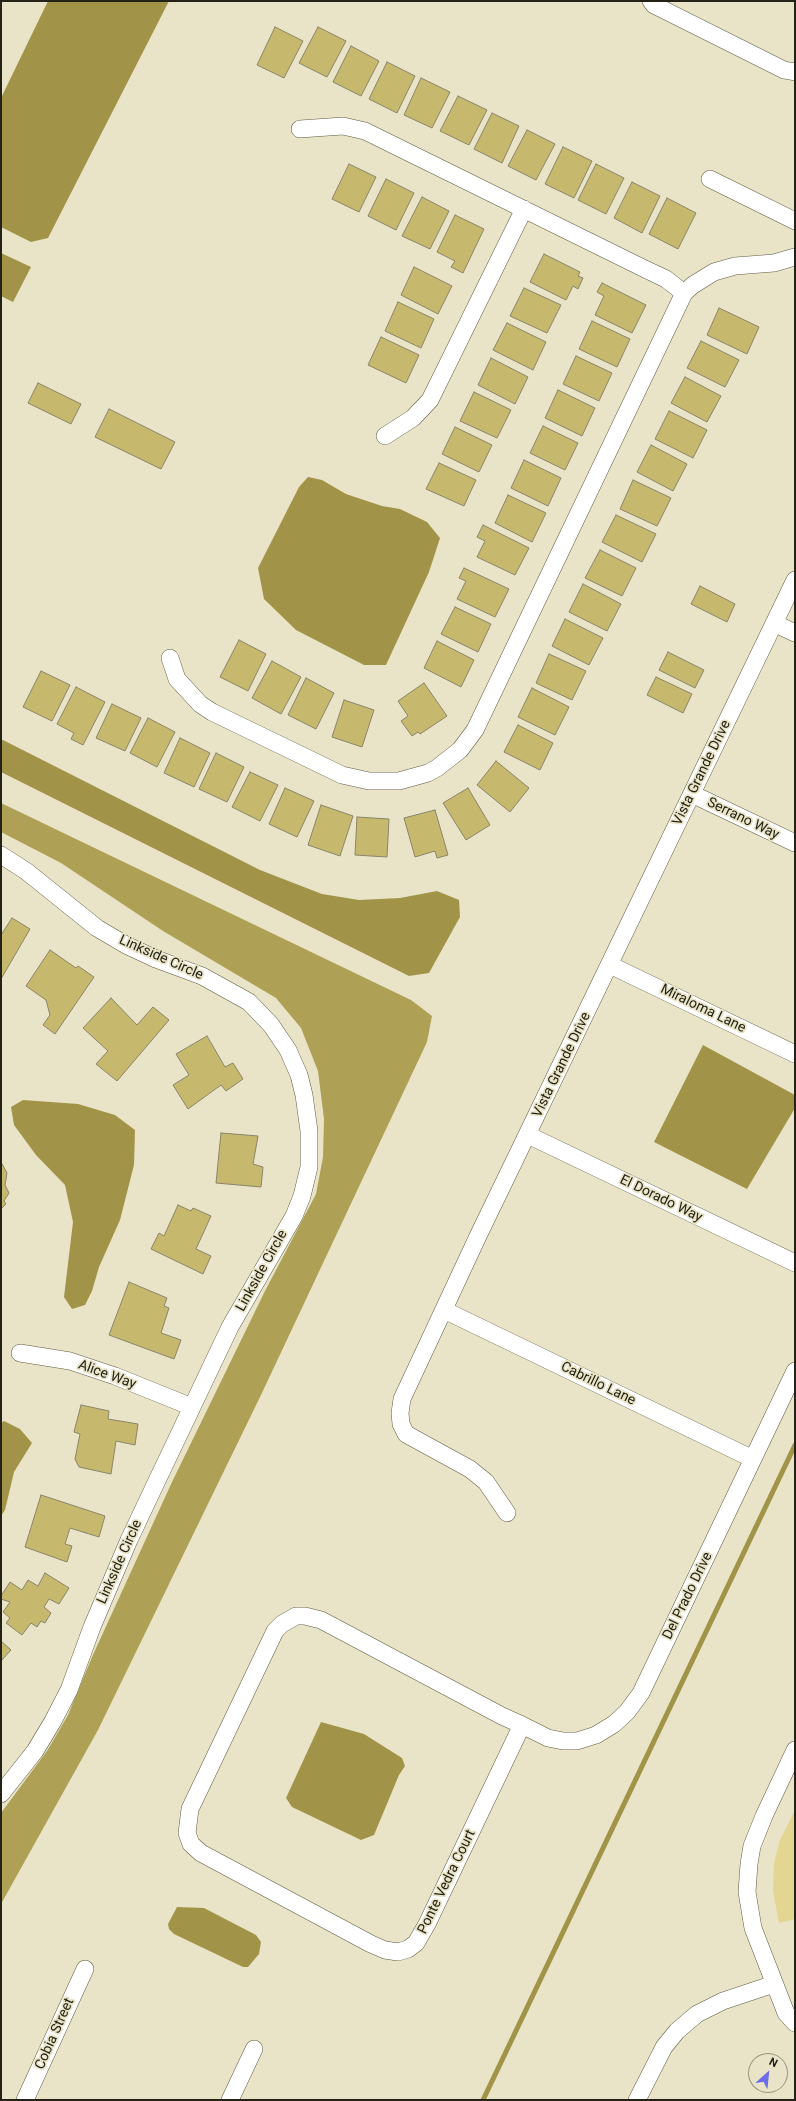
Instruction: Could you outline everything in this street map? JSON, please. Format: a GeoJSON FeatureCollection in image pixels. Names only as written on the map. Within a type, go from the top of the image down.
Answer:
{"type":"FeatureCollection","features":[{"type":"Feature","properties":{"kind":"street"},"geometry":{"type":"LineString","coordinates":[[651,1],[654,5],[784,70],[795,72]]}},
{"type":"Feature","properties":{"kind":"street"},"geometry":{"type":"LineString","coordinates":[[300,129],[343,126],[365,131],[666,279],[684,293]]}},
{"type":"Feature","properties":{"kind":"street"},"geometry":{"type":"LineString","coordinates":[[710,179],[795,221]]}},
{"type":"Feature","properties":{"kind":"street"},"geometry":{"type":"LineString","coordinates":[[385,436],[413,418],[432,395],[524,209]]}},
{"type":"Feature","properties":{"kind":"street"},"geometry":{"type":"LineString","coordinates":[[170,658],[177,679],[200,704],[212,712],[342,775],[369,781],[399,781],[428,773],[460,750],[475,730],[684,293],[693,285],[714,272],[735,266],[774,263],[795,257]]}},
{"type":"Feature","properties":{"kind":"street","name":"Vista Grande Drive"},"geometry":{"type":"LineString","coordinates":[[507,1513],[486,1482],[470,1469],[406,1434],[401,1424],[400,1413],[402,1399],[795,580]]}},
{"type":"Feature","properties":{"kind":"street"},"geometry":{"type":"LineString","coordinates":[[774,623],[795,633]]}},
{"type":"Feature","properties":{"kind":"street","name":"Serrano Way"},"geometry":{"type":"LineString","coordinates":[[692,794],[795,844]]}},
{"type":"Feature","properties":{"kind":"street","name":"Linkside Circle"},"geometry":{"type":"LineString","coordinates":[[1,855],[26,871],[97,928],[126,945],[156,959],[202,976],[250,1002],[271,1025],[288,1050],[304,1095],[309,1131],[309,1167],[302,1196],[294,1216],[230,1327],[129,1540],[64,1699],[35,1751],[1,1794]]}},
{"type":"Feature","properties":{"kind":"street","name":"Miraloma Lane"},"geometry":{"type":"LineString","coordinates":[[610,965],[795,1054]]}},
{"type":"Feature","properties":{"kind":"street","name":"El Dorado Way"},"geometry":{"type":"LineString","coordinates":[[528,1135],[795,1263]]}},
{"type":"Feature","properties":{"kind":"street","name":"Cabrillo Lane"},"geometry":{"type":"LineString","coordinates":[[444,1310],[753,1459]]}},
{"type":"Feature","properties":{"kind":"street","name":"Alice Way"},"geometry":{"type":"LineString","coordinates":[[20,1353],[70,1361],[115,1376],[192,1407]]}},
{"type":"Feature","properties":{"kind":"street","name":"Del Prado Drive"},"geometry":{"type":"LineString","coordinates":[[522,1725],[548,1738],[563,1742],[578,1741],[596,1735],[614,1724],[627,1712],[641,1693],[647,1681],[795,1371]]}},
{"type":"Feature","properties":{"kind":"street","name":"Ponte Vedra Court"},"geometry":{"type":"LineString","coordinates":[[305,1616],[321,1620],[522,1725],[427,1924],[416,1942],[408,1949],[398,1952],[385,1950],[371,1944],[201,1853],[191,1844],[187,1834],[190,1809],[273,1636],[282,1624],[290,1618],[305,1616]]}},
{"type":"Feature","properties":{"kind":"street"},"geometry":{"type":"LineString","coordinates":[[795,1750],[764,1816],[752,1846],[748,1864],[747,1892],[753,1928],[786,2013],[795,2023]]}},
{"type":"Feature","properties":{"kind":"street","name":"Cobia Street"},"geometry":{"type":"LineString","coordinates":[[25,2100],[84,1969]]}},
{"type":"Feature","properties":{"kind":"street"},"geometry":{"type":"LineString","coordinates":[[637,2100],[664,2047],[677,2031],[692,2018],[723,2000],[774,1984]]}},
{"type":"Feature","properties":{"kind":"street"},"geometry":{"type":"LineString","coordinates":[[230,2100],[254,2049]]}},
{"type":"Feature","properties":{"kind":"shaded area"},"geometry":{"type":"Polygon","coordinates":[[[48,1],[169,1],[48,238],[31,242],[1,227],[1,98],[48,1]]]}},
{"type":"Feature","properties":{"kind":"shaded area"},"geometry":{"type":"Polygon","coordinates":[[[1,253],[31,267],[13,302],[1,296],[1,253]]]}},
{"type":"Feature","properties":{"kind":"shaded area"},"geometry":{"type":"Polygon","coordinates":[[[308,477],[322,480],[346,494],[382,506],[400,509],[427,522],[440,538],[429,572],[386,665],[364,665],[296,630],[264,599],[258,568],[299,487],[308,477]]]}},
{"type":"Feature","properties":{"kind":"shaded area"},"geometry":{"type":"Polygon","coordinates":[[[1,739],[260,870],[322,894],[359,900],[400,898],[437,891],[459,900],[460,917],[429,973],[409,976],[1,772],[1,739]]]}},
{"type":"Feature","properties":{"kind":"shaded area"},"geometry":{"type":"Polygon","coordinates":[[[1,803],[411,1000],[432,1016],[427,1042],[261,1395],[98,1730],[1,1904],[1,1813],[47,1751],[68,1715],[92,1657],[172,1482],[265,1291],[316,1194],[323,1157],[324,1119],[318,1071],[301,1028],[276,998],[163,931],[61,863],[1,832],[1,803]]]}},
{"type":"Feature","properties":{"kind":"shaded area"},"geometry":{"type":"Polygon","coordinates":[[[703,1045],[795,1095],[795,1108],[747,1189],[654,1142],[703,1045]]]}},
{"type":"Feature","properties":{"kind":"shaded area"},"geometry":{"type":"Polygon","coordinates":[[[23,1100],[78,1104],[115,1115],[135,1130],[134,1165],[120,1220],[99,1267],[92,1291],[85,1305],[72,1309],[64,1297],[73,1222],[65,1185],[36,1155],[14,1125],[11,1107],[23,1100]]]}},
{"type":"Feature","properties":{"kind":"shaded area"},"geometry":{"type":"Polygon","coordinates":[[[4,1421],[20,1429],[32,1443],[14,1472],[5,1510],[1,1516],[1,1423],[4,1421]]]}},
{"type":"Feature","properties":{"kind":"shaded area"},"geometry":{"type":"Polygon","coordinates":[[[321,1722],[364,1734],[402,1758],[405,1766],[399,1775],[374,1835],[361,1840],[292,1807],[286,1798],[321,1722]]]}},
{"type":"Feature","properties":{"kind":"shaded area"},"geometry":{"type":"Polygon","coordinates":[[[795,1810],[795,1919],[779,1923],[773,1891],[774,1863],[780,1840],[795,1810]]]}},
{"type":"Feature","properties":{"kind":"shaded area"},"geometry":{"type":"Polygon","coordinates":[[[177,1907],[204,1908],[256,1935],[261,1942],[259,1954],[248,1967],[243,1967],[174,1934],[169,1929],[168,1924],[177,1907]]]}},
{"type":"Feature","properties":{"kind":"building"},"geometry":{"type":"Polygon","coordinates":[[[275,27],[303,41],[284,78],[257,65],[275,27]]]}},
{"type":"Feature","properties":{"kind":"building"},"geometry":{"type":"Polygon","coordinates":[[[318,27],[346,41],[327,77],[299,63],[318,27]]]}},
{"type":"Feature","properties":{"kind":"building"},"geometry":{"type":"Polygon","coordinates":[[[351,46],[379,61],[361,96],[333,82],[351,46]]]}},
{"type":"Feature","properties":{"kind":"building"},"geometry":{"type":"Polygon","coordinates":[[[387,62],[415,76],[397,113],[369,99],[387,62]]]}},
{"type":"Feature","properties":{"kind":"building"},"geometry":{"type":"Polygon","coordinates":[[[421,78],[450,92],[432,128],[404,115],[421,78]]]}},
{"type":"Feature","properties":{"kind":"building"},"geometry":{"type":"Polygon","coordinates":[[[458,96],[487,110],[469,145],[440,131],[458,96]]]}},
{"type":"Feature","properties":{"kind":"building"},"geometry":{"type":"Polygon","coordinates":[[[492,113],[519,126],[502,163],[474,149],[492,113]]]}},
{"type":"Feature","properties":{"kind":"building"},"geometry":{"type":"Polygon","coordinates":[[[527,130],[555,144],[536,180],[508,166],[527,130]]]}},
{"type":"Feature","properties":{"kind":"building"},"geometry":{"type":"Polygon","coordinates":[[[563,147],[592,161],[574,198],[545,184],[563,147]]]}},
{"type":"Feature","properties":{"kind":"building"},"geometry":{"type":"Polygon","coordinates":[[[349,164],[376,177],[359,212],[332,199],[349,164]]]}},
{"type":"Feature","properties":{"kind":"building"},"geometry":{"type":"Polygon","coordinates":[[[596,164],[624,178],[606,214],[578,200],[596,164]]]}},
{"type":"Feature","properties":{"kind":"building"},"geometry":{"type":"Polygon","coordinates":[[[386,179],[414,193],[396,230],[368,216],[386,179]]]}},
{"type":"Feature","properties":{"kind":"building"},"geometry":{"type":"Polygon","coordinates":[[[632,182],[660,196],[642,233],[614,218],[632,182]]]}},
{"type":"Feature","properties":{"kind":"building"},"geometry":{"type":"Polygon","coordinates":[[[422,197],[449,211],[430,249],[402,236],[422,197]]]}},
{"type":"Feature","properties":{"kind":"building"},"geometry":{"type":"Polygon","coordinates":[[[667,198],[696,213],[678,249],[649,234],[667,198]]]}},
{"type":"Feature","properties":{"kind":"building"},"geometry":{"type":"Polygon","coordinates":[[[455,215],[484,229],[463,273],[451,267],[455,261],[437,252],[455,215]]]}},
{"type":"Feature","properties":{"kind":"building"},"geometry":{"type":"Polygon","coordinates":[[[544,254],[580,272],[578,276],[583,278],[578,289],[573,286],[566,300],[530,282],[544,254]]]}},
{"type":"Feature","properties":{"kind":"building"},"geometry":{"type":"Polygon","coordinates":[[[414,267],[452,286],[438,314],[401,295],[414,267]]]}},
{"type":"Feature","properties":{"kind":"building"},"geometry":{"type":"Polygon","coordinates":[[[602,283],[646,305],[632,333],[595,315],[604,296],[597,292],[602,283]]]}},
{"type":"Feature","properties":{"kind":"building"},"geometry":{"type":"Polygon","coordinates":[[[524,288],[561,305],[547,333],[510,316],[524,288]]]}},
{"type":"Feature","properties":{"kind":"building"},"geometry":{"type":"Polygon","coordinates":[[[398,302],[434,319],[421,348],[385,331],[398,302]]]}},
{"type":"Feature","properties":{"kind":"building"},"geometry":{"type":"Polygon","coordinates":[[[719,308],[759,327],[747,354],[707,335],[719,308]]]}},
{"type":"Feature","properties":{"kind":"building"},"geometry":{"type":"Polygon","coordinates":[[[592,321],[630,339],[617,367],[579,349],[592,321]]]}},
{"type":"Feature","properties":{"kind":"building"},"geometry":{"type":"Polygon","coordinates":[[[507,323],[546,342],[533,370],[493,350],[507,323]]]}},
{"type":"Feature","properties":{"kind":"building"},"geometry":{"type":"Polygon","coordinates":[[[381,337],[419,355],[406,383],[368,365],[381,337]]]}},
{"type":"Feature","properties":{"kind":"building"},"geometry":{"type":"Polygon","coordinates":[[[701,341],[739,360],[725,387],[687,368],[701,341]]]}},
{"type":"Feature","properties":{"kind":"building"},"geometry":{"type":"Polygon","coordinates":[[[576,356],[612,373],[599,401],[563,384],[576,356]]]}},
{"type":"Feature","properties":{"kind":"building"},"geometry":{"type":"Polygon","coordinates":[[[491,358],[528,377],[515,404],[478,385],[491,358]]]}},
{"type":"Feature","properties":{"kind":"building"},"geometry":{"type":"Polygon","coordinates":[[[685,377],[721,396],[707,422],[671,403],[685,377]]]}},
{"type":"Feature","properties":{"kind":"building"},"geometry":{"type":"Polygon","coordinates":[[[38,383],[81,404],[71,424],[28,403],[38,383]]]}},
{"type":"Feature","properties":{"kind":"building"},"geometry":{"type":"Polygon","coordinates":[[[558,390],[595,408],[582,436],[545,418],[558,390]]]}},
{"type":"Feature","properties":{"kind":"building"},"geometry":{"type":"Polygon","coordinates":[[[474,392],[511,410],[497,438],[460,421],[474,392]]]}},
{"type":"Feature","properties":{"kind":"building"},"geometry":{"type":"Polygon","coordinates":[[[109,409],[175,442],[161,469],[95,437],[109,409]]]}},
{"type":"Feature","properties":{"kind":"building"},"geometry":{"type":"Polygon","coordinates":[[[669,411],[707,430],[693,458],[655,439],[669,411]]]}},
{"type":"Feature","properties":{"kind":"building"},"geometry":{"type":"Polygon","coordinates":[[[543,426],[578,443],[565,470],[530,453],[543,426]]]}},
{"type":"Feature","properties":{"kind":"building"},"geometry":{"type":"Polygon","coordinates":[[[455,427],[492,445],[479,472],[442,454],[455,427]]]}},
{"type":"Feature","properties":{"kind":"building"},"geometry":{"type":"Polygon","coordinates":[[[651,445],[687,464],[673,491],[637,472],[651,445]]]}},
{"type":"Feature","properties":{"kind":"building"},"geometry":{"type":"Polygon","coordinates":[[[524,460],[561,478],[548,506],[511,488],[524,460]]]}},
{"type":"Feature","properties":{"kind":"building"},"geometry":{"type":"Polygon","coordinates":[[[439,463],[476,480],[464,506],[426,489],[439,463]]]}},
{"type":"Feature","properties":{"kind":"building"},"geometry":{"type":"Polygon","coordinates":[[[633,480],[671,498],[657,526],[620,509],[633,480]]]}},
{"type":"Feature","properties":{"kind":"building"},"geometry":{"type":"Polygon","coordinates":[[[508,495],[546,513],[532,542],[495,523],[508,495]]]}},
{"type":"Feature","properties":{"kind":"building"},"geometry":{"type":"Polygon","coordinates":[[[616,515],[656,534],[642,562],[602,542],[616,515]]]}},
{"type":"Feature","properties":{"kind":"building"},"geometry":{"type":"Polygon","coordinates":[[[483,525],[529,548],[515,575],[477,557],[485,541],[477,537],[483,525]]]}},
{"type":"Feature","properties":{"kind":"building"},"geometry":{"type":"Polygon","coordinates":[[[600,550],[636,568],[622,596],[585,578],[600,550]]]}},
{"type":"Feature","properties":{"kind":"building"},"geometry":{"type":"Polygon","coordinates":[[[464,568],[509,589],[495,617],[457,599],[466,581],[459,578],[464,568]]]}},
{"type":"Feature","properties":{"kind":"building"},"geometry":{"type":"Polygon","coordinates":[[[583,584],[621,604],[607,631],[569,612],[583,584]]]}},
{"type":"Feature","properties":{"kind":"building"},"geometry":{"type":"Polygon","coordinates":[[[700,586],[735,604],[727,622],[691,604],[700,586]]]}},
{"type":"Feature","properties":{"kind":"building"},"geometry":{"type":"Polygon","coordinates":[[[455,607],[491,624],[478,652],[441,634],[455,607]]]}},
{"type":"Feature","properties":{"kind":"building"},"geometry":{"type":"Polygon","coordinates":[[[565,619],[603,638],[589,665],[552,646],[565,619]]]}},
{"type":"Feature","properties":{"kind":"building"},"geometry":{"type":"Polygon","coordinates":[[[239,640],[266,654],[248,691],[220,677],[239,640]]]}},
{"type":"Feature","properties":{"kind":"building"},"geometry":{"type":"Polygon","coordinates":[[[437,641],[474,660],[461,687],[424,668],[437,641]]]}},
{"type":"Feature","properties":{"kind":"building"},"geometry":{"type":"Polygon","coordinates":[[[668,652],[704,670],[695,688],[659,670],[668,652]]]}},
{"type":"Feature","properties":{"kind":"building"},"geometry":{"type":"Polygon","coordinates":[[[549,654],[586,671],[572,700],[536,683],[549,654]]]}},
{"type":"Feature","properties":{"kind":"building"},"geometry":{"type":"Polygon","coordinates":[[[272,661],[301,677],[281,714],[252,698],[272,661]]]}},
{"type":"Feature","properties":{"kind":"building"},"geometry":{"type":"Polygon","coordinates":[[[41,671],[70,685],[52,721],[23,707],[41,671]]]}},
{"type":"Feature","properties":{"kind":"building"},"geometry":{"type":"Polygon","coordinates":[[[656,677],[692,694],[683,713],[647,695],[656,677]]]}},
{"type":"Feature","properties":{"kind":"building"},"geometry":{"type":"Polygon","coordinates":[[[306,678],[334,693],[316,729],[288,715],[306,678]]]}},
{"type":"Feature","properties":{"kind":"building"},"geometry":{"type":"Polygon","coordinates":[[[424,683],[447,716],[420,734],[418,732],[412,736],[401,721],[408,716],[398,701],[424,683]]]}},
{"type":"Feature","properties":{"kind":"building"},"geometry":{"type":"Polygon","coordinates":[[[76,687],[105,702],[83,745],[71,739],[74,733],[57,724],[76,687]]]}},
{"type":"Feature","properties":{"kind":"building"},"geometry":{"type":"Polygon","coordinates":[[[532,688],[569,707],[555,735],[518,717],[532,688]]]}},
{"type":"Feature","properties":{"kind":"building"},"geometry":{"type":"Polygon","coordinates":[[[344,700],[374,710],[362,747],[332,737],[344,700]]]}},
{"type":"Feature","properties":{"kind":"building"},"geometry":{"type":"Polygon","coordinates":[[[112,704],[141,718],[125,751],[96,738],[112,704]]]}},
{"type":"Feature","properties":{"kind":"building"},"geometry":{"type":"Polygon","coordinates":[[[148,718],[175,732],[157,767],[130,753],[148,718]]]}},
{"type":"Feature","properties":{"kind":"building"},"geometry":{"type":"Polygon","coordinates":[[[518,725],[553,743],[540,770],[504,752],[518,725]]]}},
{"type":"Feature","properties":{"kind":"building"},"geometry":{"type":"Polygon","coordinates":[[[180,738],[210,753],[194,787],[164,773],[180,738]]]}},
{"type":"Feature","properties":{"kind":"building"},"geometry":{"type":"Polygon","coordinates":[[[216,753],[244,767],[227,802],[199,789],[216,753]]]}},
{"type":"Feature","properties":{"kind":"building"},"geometry":{"type":"Polygon","coordinates":[[[496,761],[529,788],[510,812],[477,785],[496,761]]]}},
{"type":"Feature","properties":{"kind":"building"},"geometry":{"type":"Polygon","coordinates":[[[250,772],[278,785],[260,821],[232,807],[250,772]]]}},
{"type":"Feature","properties":{"kind":"building"},"geometry":{"type":"Polygon","coordinates":[[[285,788],[314,801],[297,837],[269,824],[285,788]]]}},
{"type":"Feature","properties":{"kind":"building"},"geometry":{"type":"Polygon","coordinates":[[[468,788],[490,825],[466,840],[443,803],[468,788]]]}},
{"type":"Feature","properties":{"kind":"building"},"geometry":{"type":"Polygon","coordinates":[[[321,805],[353,816],[340,856],[308,845],[321,805]]]}},
{"type":"Feature","properties":{"kind":"building"},"geometry":{"type":"Polygon","coordinates":[[[435,810],[448,855],[437,858],[435,851],[415,857],[404,818],[435,810]]]}},
{"type":"Feature","properties":{"kind":"building"},"geometry":{"type":"Polygon","coordinates":[[[357,817],[389,819],[387,857],[355,855],[357,817]]]}},
{"type":"Feature","properties":{"kind":"building"},"geometry":{"type":"Polygon","coordinates":[[[12,918],[30,929],[1,979],[1,935],[12,918]]]}},
{"type":"Feature","properties":{"kind":"building"},"geometry":{"type":"Polygon","coordinates":[[[50,950],[76,968],[78,966],[94,977],[55,1034],[43,1025],[50,1015],[46,1000],[26,986],[50,950]]]}},
{"type":"Feature","properties":{"kind":"building"},"geometry":{"type":"Polygon","coordinates":[[[111,998],[137,1025],[153,1007],[169,1020],[117,1081],[96,1064],[108,1051],[83,1028],[111,998]]]}},
{"type":"Feature","properties":{"kind":"building"},"geometry":{"type":"Polygon","coordinates":[[[207,1036],[225,1067],[233,1063],[243,1079],[226,1091],[221,1085],[188,1109],[173,1085],[189,1075],[176,1054],[207,1036]]]}},
{"type":"Feature","properties":{"kind":"building"},"geometry":{"type":"Polygon","coordinates":[[[221,1133],[258,1136],[253,1164],[263,1167],[261,1187],[216,1183],[221,1133]]]}},
{"type":"Feature","properties":{"kind":"building"},"geometry":{"type":"Polygon","coordinates":[[[1,1162],[7,1173],[5,1185],[9,1193],[4,1201],[6,1204],[1,1209],[1,1162]]]}},
{"type":"Feature","properties":{"kind":"building"},"geometry":{"type":"Polygon","coordinates":[[[178,1205],[191,1211],[193,1208],[211,1216],[196,1249],[211,1256],[203,1274],[151,1249],[159,1233],[164,1236],[178,1205]]]}},
{"type":"Feature","properties":{"kind":"building"},"geometry":{"type":"Polygon","coordinates":[[[129,1282],[167,1298],[164,1306],[169,1308],[161,1333],[181,1340],[174,1359],[109,1335],[129,1282]]]}},
{"type":"Feature","properties":{"kind":"building"},"geometry":{"type":"Polygon","coordinates":[[[81,1405],[109,1411],[108,1419],[138,1424],[135,1445],[116,1441],[111,1474],[79,1467],[75,1459],[80,1434],[74,1432],[81,1405]]]}},
{"type":"Feature","properties":{"kind":"building"},"geometry":{"type":"Polygon","coordinates":[[[41,1495],[105,1516],[99,1537],[70,1528],[65,1544],[72,1546],[67,1562],[25,1547],[41,1495]]]}},
{"type":"Feature","properties":{"kind":"building"},"geometry":{"type":"Polygon","coordinates":[[[45,1573],[69,1588],[59,1604],[49,1599],[44,1607],[51,1613],[45,1623],[41,1621],[37,1627],[31,1623],[22,1635],[6,1623],[10,1618],[3,1612],[10,1602],[1,1599],[1,1596],[10,1582],[22,1590],[28,1580],[38,1586],[45,1573]]]}},
{"type":"Feature","properties":{"kind":"building"},"geometry":{"type":"Polygon","coordinates":[[[1,1641],[11,1650],[1,1661],[1,1641]]]}},
{"type":"Feature","properties":{"kind":"waterway"},"geometry":{"type":"LineString","coordinates":[[483,2100],[795,1445]]}}]}
